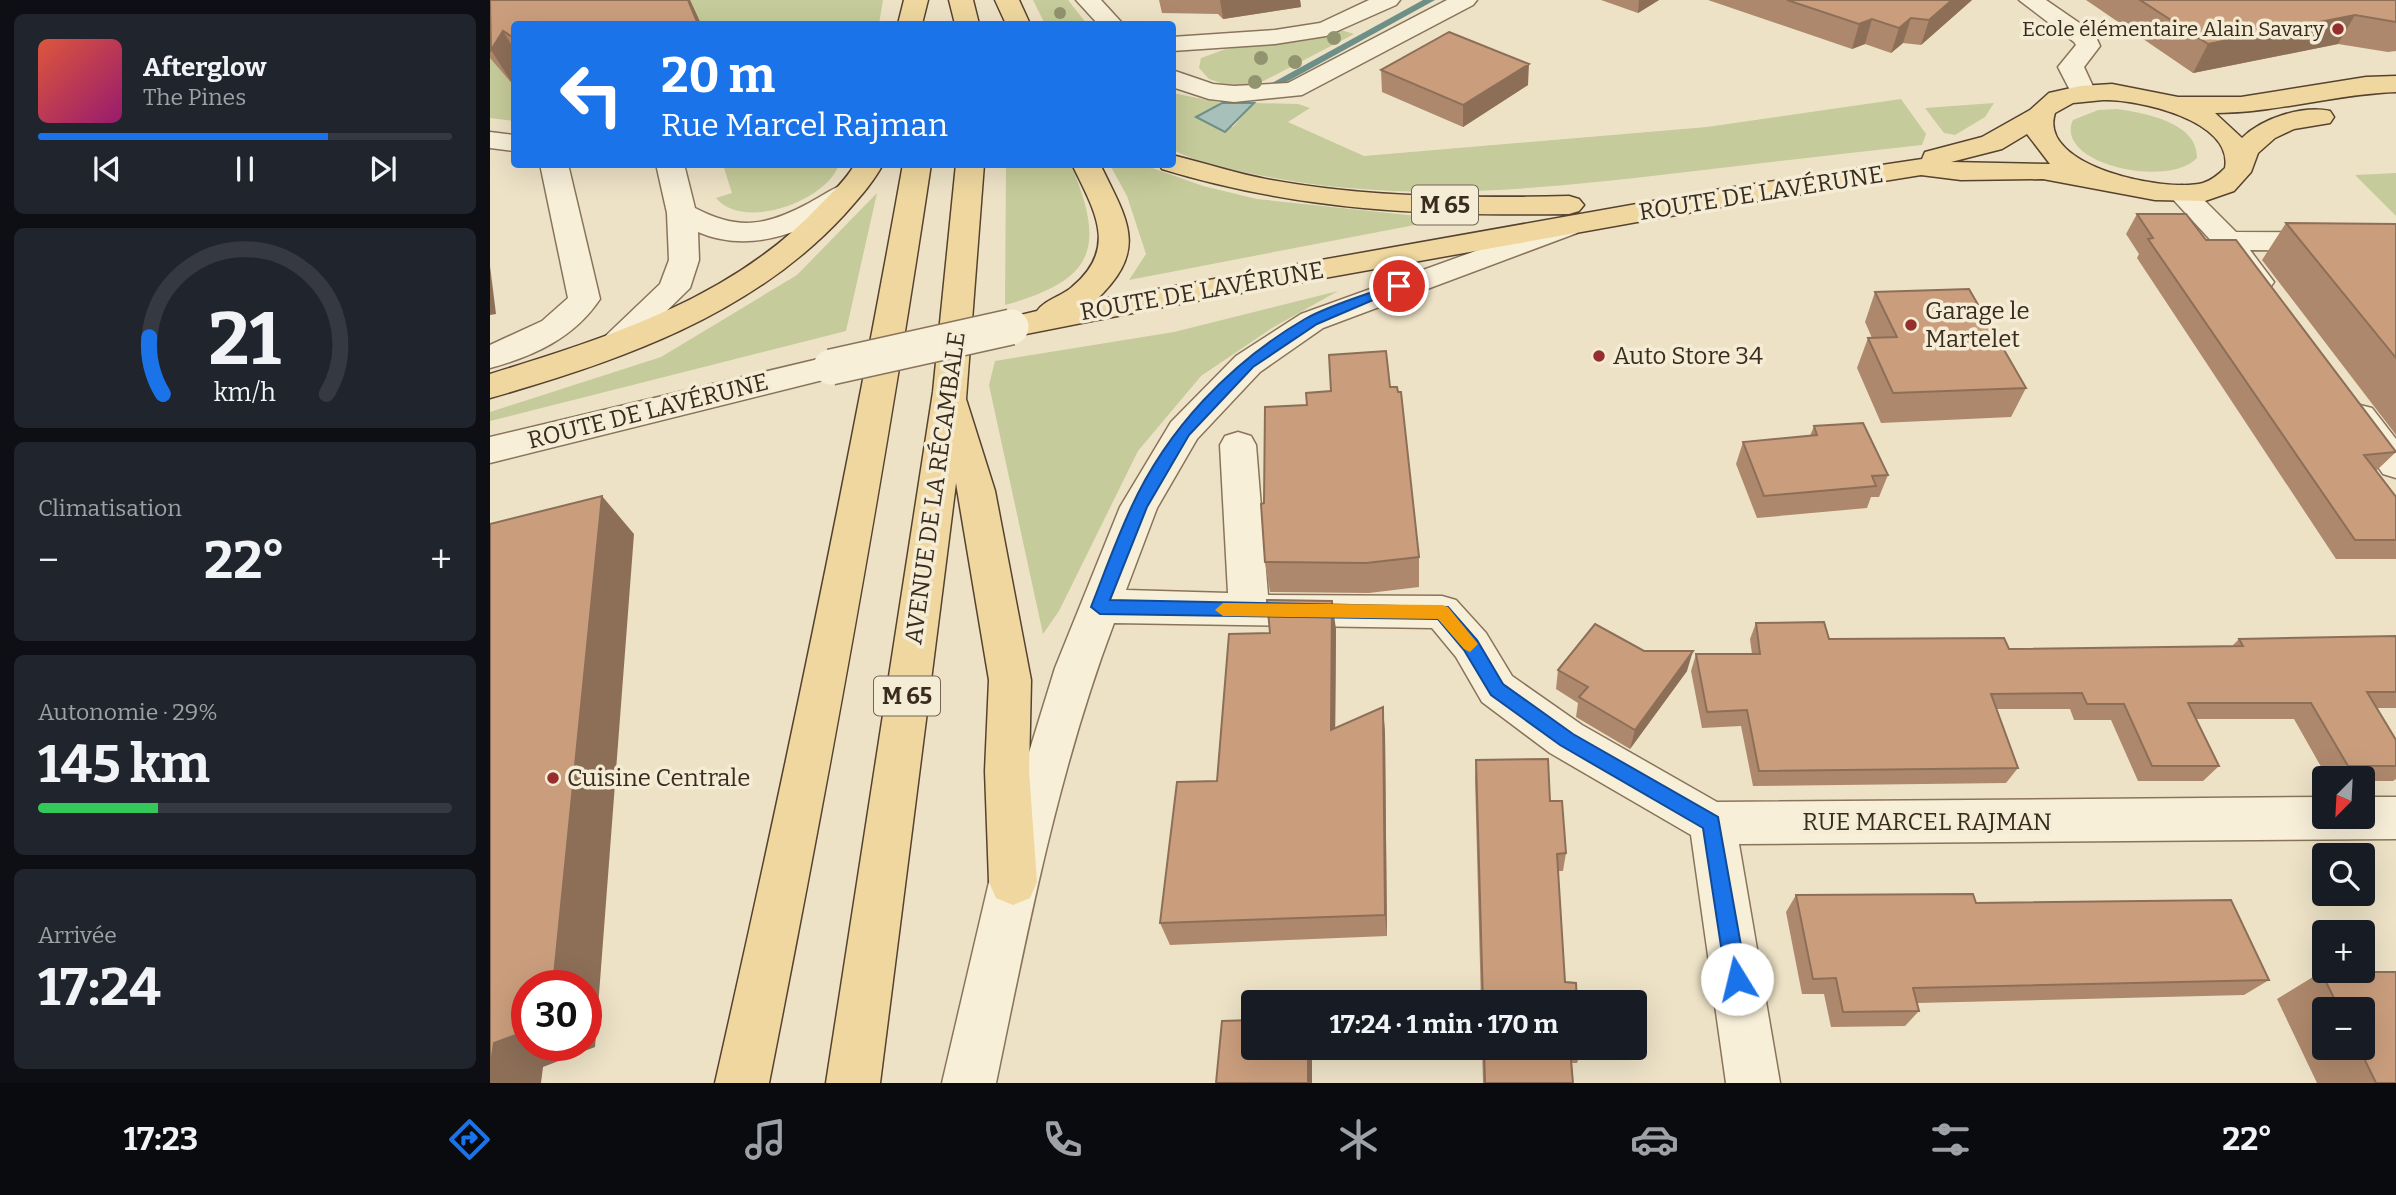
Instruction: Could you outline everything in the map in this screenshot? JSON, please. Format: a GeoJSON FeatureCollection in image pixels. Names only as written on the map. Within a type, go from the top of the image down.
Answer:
{"type":"FeatureCollection","features":[{"type":"Feature","properties":{"kind":"main road"},"geometry":{"type":"LineString","coordinates":[[910,21],[916,0]]}},
{"type":"Feature","properties":{"kind":"main road"},"geometry":{"type":"LineString","coordinates":[[916,0],[919,21]]}},
{"type":"Feature","properties":{"kind":"main road"},"geometry":{"type":"LineString","coordinates":[[961,0],[966,21]]}},
{"type":"Feature","properties":{"kind":"main road"},"geometry":{"type":"LineString","coordinates":[[1007,0],[1017,21]]}},
{"type":"Feature","properties":{"kind":"main road"},"geometry":{"type":"LineString","coordinates":[[2176,106],[2241,105],[2366,85],[2396,84]]}},
{"type":"Feature","properties":{"kind":"main road"},"geometry":{"type":"LineString","coordinates":[[2083,93],[2112,92],[2144,96],[2176,106],[2220,129],[2234,144],[2240,158]]}},
{"type":"Feature","properties":{"kind":"main road","name":"ROUTE DE LAVÉRUNE"},"geometry":{"type":"LineString","coordinates":[[1921,167],[1936,157],[1992,143],[2040,115],[2056,101],[2083,93]]}},
{"type":"Feature","properties":{"kind":"main road"},"geometry":{"type":"LineString","coordinates":[[2040,115],[2038,128],[2057,156],[2104,181],[2143,191],[2182,194],[2207,190],[2226,183],[2238,172],[2240,158],[2253,138],[2273,127],[2396,105]]}},
{"type":"Feature","properties":{"kind":"main road","name":"M 65"},"geometry":{"type":"LineString","coordinates":[[1176,164],[1213,177],[1287,194],[1362,201],[1479,207],[1570,205],[1653,197],[1721,198]]}},
{"type":"Feature","properties":{"kind":"main road","name":"ROUTE DE LAVÉRUNE"},"geometry":{"type":"LineString","coordinates":[[1010,327],[1721,198],[1921,167],[1961,172],[2043,171],[2104,181]]}},
{"type":"Feature","properties":{"kind":"main road"},"geometry":{"type":"LineString","coordinates":[[490,386],[658,330],[704,306],[771,266],[810,235],[866,168]]}},
{"type":"Feature","properties":{"kind":"main road"},"geometry":{"type":"LineString","coordinates":[[742,1078],[798,819],[891,323],[916,168]]}},
{"type":"Feature","properties":{"kind":"main road","name":"AVENUE DE LA RÉCAMBALE"},"geometry":{"type":"LineString","coordinates":[[853,1083],[950,391],[970,168]]}},
{"type":"Feature","properties":{"kind":"main road"},"geometry":{"type":"LineString","coordinates":[[1010,327],[1056,311],[1079,299],[1107,268],[1116,242],[1110,211],[1088,168]]}},
{"type":"Feature","properties":{"kind":"main road"},"geometry":{"type":"LineString","coordinates":[[950,391],[976,491],[1010,680],[1007,771],[1013,882]]}},
{"type":"Feature","properties":{"kind":"street"},"geometry":{"type":"LineString","coordinates":[[1088,0],[1108,21]]}},
{"type":"Feature","properties":{"kind":"street"},"geometry":{"type":"LineString","coordinates":[[1176,44],[1275,37],[1326,29],[1388,0]]}},
{"type":"Feature","properties":{"kind":"street"},"geometry":{"type":"LineString","coordinates":[[1176,79],[1209,90],[1234,94],[1293,90],[1465,0]]}},
{"type":"Feature","properties":{"kind":"street"},"geometry":{"type":"LineString","coordinates":[[2031,0],[2085,38],[2088,46],[2071,66],[2083,93]]}},
{"type":"Feature","properties":{"kind":"street"},"geometry":{"type":"LineString","coordinates":[[490,129],[511,132]]}},
{"type":"Feature","properties":{"kind":"street"},"geometry":{"type":"LineString","coordinates":[[490,140],[511,143]]}},
{"type":"Feature","properties":{"kind":"street"},"geometry":{"type":"LineString","coordinates":[[490,357],[550,334],[574,314],[584,299],[555,168]]}},
{"type":"Feature","properties":{"kind":"street"},"geometry":{"type":"LineString","coordinates":[[611,346],[674,289],[684,260],[682,214],[671,168]]}},
{"type":"Feature","properties":{"kind":"street"},"geometry":{"type":"LineString","coordinates":[[682,214],[721,231],[746,232],[787,225],[814,214],[848,192]]}},
{"type":"Feature","properties":{"kind":"street"},"geometry":{"type":"LineString","coordinates":[[2182,194],[2228,241],[2279,309]]}},
{"type":"Feature","properties":{"kind":"street"},"geometry":{"type":"LineString","coordinates":[[969,1083],[1013,882],[1076,668],[1139,507],[1184,431],[1248,364],[1312,321],[1485,255],[1579,223]]}},
{"type":"Feature","properties":{"kind":"street"},"geometry":{"type":"LineString","coordinates":[[2228,241],[2390,242],[2396,245]]}},
{"type":"Feature","properties":{"kind":"street","name":"ROUTE DE LAVÉRUNE"},"geometry":{"type":"LineString","coordinates":[[490,450],[831,367],[1010,327]]}},
{"type":"Feature","properties":{"kind":"street"},"geometry":{"type":"LineString","coordinates":[[2346,398],[2396,465]]}},
{"type":"Feature","properties":{"kind":"street"},"geometry":{"type":"LineString","coordinates":[[1238,445],[1249,611]]}},
{"type":"Feature","properties":{"kind":"street"},"geometry":{"type":"LineString","coordinates":[[1100,607],[1176,606],[1249,611],[1442,612],[1471,645],[1497,689],[1566,739],[1712,823],[1753,1083]]}},
{"type":"Feature","properties":{"kind":"street","name":"RUE MARCEL RAJMAN"},"geometry":{"type":"LineString","coordinates":[[1712,823],[2396,818]]}},
{"type":"Feature","properties":{"kind":"green space"},"geometry":{"type":"Polygon","coordinates":[[[537,0],[883,0],[880,21],[511,21],[511,121],[490,118],[490,9],[537,0]]]}},
{"type":"Feature","properties":{"kind":"green space"},"geometry":{"type":"Polygon","coordinates":[[[1033,0],[1068,0],[1085,21],[1044,21],[1033,0]]]}},
{"type":"Feature","properties":{"kind":"green space"},"geometry":{"type":"Polygon","coordinates":[[[1341,30],[1354,34],[1252,87],[1209,79],[1199,68],[1201,58],[1226,49],[1309,40],[1341,30]]]}},
{"type":"Feature","properties":{"kind":"green space"},"geometry":{"type":"Polygon","coordinates":[[[1176,94],[1222,103],[1197,117],[1233,127],[1254,103],[1298,104],[1310,108],[1288,122],[1364,156],[1707,127],[1901,99],[1926,134],[1922,145],[1618,180],[1466,191],[1365,189],[1315,184],[1240,171],[1176,151],[1176,94]]]}},
{"type":"Feature","properties":{"kind":"green space"},"geometry":{"type":"Polygon","coordinates":[[[1994,103],[1985,117],[1955,135],[1944,133],[1925,108],[1994,103]]]}},
{"type":"Feature","properties":{"kind":"green space"},"geometry":{"type":"Polygon","coordinates":[[[2117,109],[2141,113],[2179,128],[2189,136],[2195,146],[2197,158],[2183,167],[2163,171],[2140,171],[2096,160],[2080,149],[2071,136],[2073,120],[2098,110],[2117,109]]]}},
{"type":"Feature","properties":{"kind":"green space"},"geometry":{"type":"Polygon","coordinates":[[[724,168],[837,168],[818,190],[782,208],[745,212],[728,208],[716,198],[732,193],[724,168]]]}},
{"type":"Feature","properties":{"kind":"green space"},"geometry":{"type":"Polygon","coordinates":[[[1006,168],[1072,168],[1088,218],[1089,239],[1085,257],[1075,272],[1058,284],[1005,305],[1006,168]]]}},
{"type":"Feature","properties":{"kind":"green space"},"geometry":{"type":"Polygon","coordinates":[[[1112,168],[1152,168],[1203,186],[1257,199],[1446,219],[1129,280],[1146,254],[1127,196],[1112,168]]]}},
{"type":"Feature","properties":{"kind":"green space"},"geometry":{"type":"Polygon","coordinates":[[[2396,173],[2396,216],[2355,175],[2396,173]]]}},
{"type":"Feature","properties":{"kind":"green space"},"geometry":{"type":"Polygon","coordinates":[[[877,193],[846,331],[490,421],[490,412],[661,357],[797,275],[877,193]]]}},
{"type":"Feature","properties":{"kind":"green space"},"geometry":{"type":"Polygon","coordinates":[[[1338,291],[1272,328],[1201,376],[1138,451],[1059,611],[1043,634],[989,385],[995,361],[1174,332],[1338,291]]]}},
{"type":"Feature","properties":{"kind":"water"},"geometry":{"type":"Polygon","coordinates":[[[1222,103],[1254,103],[1225,132],[1196,117],[1222,103]]]}},
{"type":"Feature","properties":{"kind":"building"},"geometry":{"type":"Polygon","coordinates":[[[490,0],[688,0],[697,21],[511,21],[511,36],[503,31],[491,50],[490,0]]]}},
{"type":"Feature","properties":{"kind":"building"},"geometry":{"type":"Polygon","coordinates":[[[1787,0],[1952,0],[1929,20],[1911,18],[1899,28],[1872,19],[1859,24],[1787,0]]]}},
{"type":"Feature","properties":{"kind":"building"},"geometry":{"type":"Polygon","coordinates":[[[2140,0],[2396,0],[2396,22],[2355,15],[2208,44],[2140,0]]]}},
{"type":"Feature","properties":{"kind":"building"},"geometry":{"type":"Polygon","coordinates":[[[1449,32],[1529,64],[1463,105],[1381,70],[1449,32]]]}},
{"type":"Feature","properties":{"kind":"building"},"geometry":{"type":"Polygon","coordinates":[[[2137,214],[2186,214],[2206,240],[2236,240],[2396,452],[2364,455],[2396,497],[2396,540],[2355,540],[2148,239],[2153,238],[2137,214]]]}},
{"type":"Feature","properties":{"kind":"building"},"geometry":{"type":"Polygon","coordinates":[[[2286,223],[2396,224],[2396,358],[2286,223]]]}},
{"type":"Feature","properties":{"kind":"building"},"geometry":{"type":"Polygon","coordinates":[[[1969,289],[2026,388],[1893,393],[1868,338],[1897,337],[1875,292],[1969,289]]]}},
{"type":"Feature","properties":{"kind":"building"},"geometry":{"type":"Polygon","coordinates":[[[1386,351],[1390,387],[1397,387],[1398,392],[1401,392],[1419,557],[1366,563],[1265,562],[1261,504],[1264,503],[1265,407],[1307,405],[1306,393],[1331,391],[1329,355],[1386,351]]]}},
{"type":"Feature","properties":{"kind":"building"},"geometry":{"type":"Polygon","coordinates":[[[1863,423],[1888,475],[1872,476],[1876,486],[1764,496],[1743,442],[1817,435],[1814,426],[1863,423]]]}},
{"type":"Feature","properties":{"kind":"building","name":"Cuisine Centrale"},"geometry":{"type":"Polygon","coordinates":[[[602,496],[555,970],[511,970],[511,1037],[494,1043],[490,1070],[490,524],[602,496]]]}},
{"type":"Feature","properties":{"kind":"building"},"geometry":{"type":"Polygon","coordinates":[[[1267,600],[1332,601],[1331,730],[1383,707],[1385,915],[1160,923],[1177,782],[1217,781],[1229,634],[1270,633],[1267,600]]]}},
{"type":"Feature","properties":{"kind":"building"},"geometry":{"type":"Polygon","coordinates":[[[1824,622],[1829,639],[2004,638],[2009,649],[2243,646],[2239,639],[2396,636],[2396,692],[2367,692],[2396,740],[2396,766],[2348,766],[2311,703],[2188,703],[2219,766],[2152,766],[2124,704],[2087,704],[2082,693],[1991,694],[2018,768],[1759,771],[1747,710],[1707,712],[1696,654],[1760,654],[1756,623],[1824,622]]]}},
{"type":"Feature","properties":{"kind":"building"},"geometry":{"type":"Polygon","coordinates":[[[1595,624],[1644,651],[1693,651],[1635,730],[1579,697],[1588,687],[1558,670],[1595,624]]]}},
{"type":"Feature","properties":{"kind":"building"},"geometry":{"type":"Polygon","coordinates":[[[1548,759],[1550,801],[1562,801],[1566,853],[1557,854],[1565,982],[1576,983],[1576,990],[1483,990],[1476,760],[1548,759]]]}},
{"type":"Feature","properties":{"kind":"building"},"geometry":{"type":"Polygon","coordinates":[[[1973,894],[1976,903],[2231,900],[2269,980],[1913,988],[1919,1011],[1843,1012],[1836,978],[1813,979],[1796,895],[1973,894]]]}},
{"type":"Feature","properties":{"kind":"building"},"geometry":{"type":"Polygon","coordinates":[[[2375,972],[2396,972],[2396,1083],[2376,1083],[2365,1060],[2375,1060],[2375,997],[2334,997],[2326,983],[2375,983],[2375,972]]]}},
{"type":"Feature","properties":{"kind":"building"},"geometry":{"type":"Polygon","coordinates":[[[1241,1020],[1241,1060],[1308,1060],[1308,1083],[1216,1083],[1222,1021],[1241,1020]]]}},
{"type":"Feature","properties":{"kind":"building"},"geometry":{"type":"Polygon","coordinates":[[[1484,1060],[1571,1060],[1573,1083],[1485,1083],[1484,1060]]]}},
{"type":"Feature","properties":{"kind":"waterway"},"geometry":{"type":"LineString","coordinates":[[1277,83],[1430,0]]}},
{"type":"Feature","properties":{"kind":"slow traffic"},"geometry":{"type":"LineString","coordinates":[[1223,610],[1442,612],[1470,644]]}},
{"type":"Feature","properties":{"kind":"place","name":"Ecole élémentaire Alain Savary"},"geometry":{"type":"Point","coordinates":[2338,29]}},
{"type":"Feature","properties":{"kind":"place","name":"Garage le Martelet"},"geometry":{"type":"Point","coordinates":[1911,325]}},
{"type":"Feature","properties":{"kind":"place","name":"Auto Store 34"},"geometry":{"type":"Point","coordinates":[1599,356]}},
{"type":"Feature","properties":{"kind":"place","name":"Cuisine Centrale"},"geometry":{"type":"Point","coordinates":[553,778]}},
{"type":"Feature","properties":{"kind":"route"},"geometry":{"type":"LineString","coordinates":[[1399,286],[1312,321],[1290,335],[1248,364],[1184,431],[1139,507],[1100,607],[1176,606],[1249,611],[1442,612],[1471,645],[1497,689],[1566,739],[1712,823],[1737,979]]}}]}
